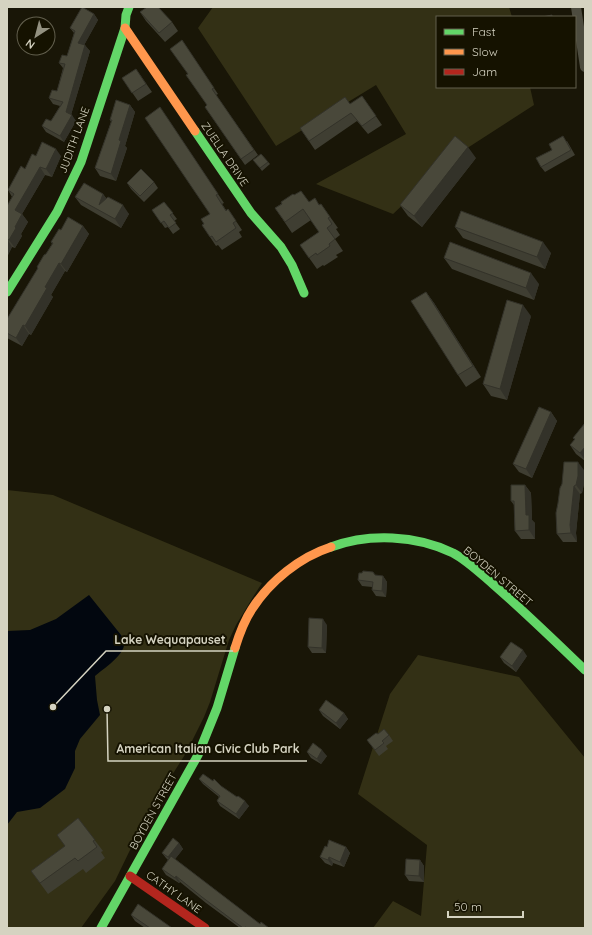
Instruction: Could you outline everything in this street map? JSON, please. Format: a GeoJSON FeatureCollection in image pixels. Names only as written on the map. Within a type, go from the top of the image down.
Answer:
{"type":"FeatureCollection","features":[{"type":"Feature","properties":{"kind":"street","name":"JUDITH LANE"},"geometry":{"type":"LineString","coordinates":[[7,292],[57,212],[81,162],[125,28],[126,14],[129,7]]}},
{"type":"Feature","properties":{"kind":"street"},"geometry":{"type":"LineString","coordinates":[[576,7],[585,67]]}},
{"type":"Feature","properties":{"kind":"street","name":"ZUELLA DRIVE"},"geometry":{"type":"LineString","coordinates":[[125,28],[251,212],[281,247],[292,265],[304,293]]}},
{"type":"Feature","properties":{"kind":"street","name":"BOYDEN STREET"},"geometry":{"type":"LineString","coordinates":[[101,928],[198,755],[210,729],[236,641],[251,609],[276,581],[290,569],[314,553],[338,543],[370,538],[402,539],[449,551],[468,563],[501,591],[585,670]]}},
{"type":"Feature","properties":{"kind":"street","name":"CATHY LANE"},"geometry":{"type":"LineString","coordinates":[[130,876],[205,928]]}},
{"type":"Feature","properties":{"kind":"shaded area"},"geometry":{"type":"Polygon","coordinates":[[[213,7],[509,7],[512,16],[436,16],[436,88],[530,88],[534,105],[455,156],[393,214],[316,184],[406,134],[376,85],[276,146],[198,28],[213,7]]]}},
{"type":"Feature","properties":{"kind":"shaded area"},"geometry":{"type":"Polygon","coordinates":[[[7,490],[53,495],[262,583],[236,625],[229,640],[210,702],[186,753],[174,772],[160,788],[115,881],[81,928],[7,928],[7,490]]]}},
{"type":"Feature","properties":{"kind":"shaded area"},"geometry":{"type":"Polygon","coordinates":[[[89,595],[124,640],[124,646],[118,656],[95,676],[100,715],[80,739],[75,751],[75,768],[65,789],[40,808],[17,812],[7,825],[7,631],[30,630],[56,619],[89,595]]]}},
{"type":"Feature","properties":{"kind":"shaded area"},"geometry":{"type":"Polygon","coordinates":[[[418,655],[519,677],[585,758],[585,928],[373,928],[393,901],[421,916],[427,845],[358,794],[390,694],[418,655]]]}},
{"type":"Feature","properties":{"kind":"building"},"geometry":{"type":"Polygon","coordinates":[[[82,7],[94,14],[78,43],[85,45],[66,112],[72,115],[60,136],[42,126],[46,119],[51,121],[63,102],[49,98],[52,90],[57,91],[65,64],[59,63],[62,55],[67,56],[75,31],[70,28],[82,7]]]}},
{"type":"Feature","properties":{"kind":"building"},"geometry":{"type":"Polygon","coordinates":[[[147,7],[158,7],[172,22],[159,33],[140,12],[147,7]]]}},
{"type":"Feature","properties":{"kind":"building"},"geometry":{"type":"Polygon","coordinates":[[[182,40],[214,88],[212,89],[254,150],[241,159],[205,107],[207,105],[186,75],[188,74],[170,49],[182,40]]]}},
{"type":"Feature","properties":{"kind":"building"},"geometry":{"type":"Polygon","coordinates":[[[136,69],[146,84],[132,93],[122,78],[136,69]]]}},
{"type":"Feature","properties":{"kind":"building"},"geometry":{"type":"Polygon","coordinates":[[[362,96],[376,116],[362,126],[351,113],[309,141],[300,128],[345,97],[350,104],[362,96]]]}},
{"type":"Feature","properties":{"kind":"building"},"geometry":{"type":"Polygon","coordinates":[[[116,100],[130,105],[119,140],[121,141],[111,174],[95,168],[112,120],[110,120],[116,100]]]}},
{"type":"Feature","properties":{"kind":"building"},"geometry":{"type":"Polygon","coordinates":[[[160,107],[218,194],[216,195],[226,211],[228,209],[236,221],[233,223],[236,228],[216,242],[212,236],[210,237],[202,225],[204,224],[201,219],[210,214],[145,118],[160,107]]]}},
{"type":"Feature","properties":{"kind":"building"},"geometry":{"type":"Polygon","coordinates":[[[455,136],[468,147],[414,216],[400,205],[455,136]]]}},
{"type":"Feature","properties":{"kind":"building"},"geometry":{"type":"Polygon","coordinates":[[[563,136],[571,150],[541,167],[536,158],[552,150],[549,144],[563,136]]]}},
{"type":"Feature","properties":{"kind":"building"},"geometry":{"type":"Polygon","coordinates":[[[42,142],[56,149],[46,169],[40,167],[15,210],[22,214],[9,240],[7,239],[7,206],[14,194],[8,190],[21,166],[25,169],[32,154],[36,156],[42,142]]]}},
{"type":"Feature","properties":{"kind":"building"},"geometry":{"type":"Polygon","coordinates":[[[261,154],[268,162],[260,168],[253,160],[261,154]]]}},
{"type":"Feature","properties":{"kind":"building"},"geometry":{"type":"Polygon","coordinates":[[[141,169],[154,182],[140,196],[127,183],[141,169]]]}},
{"type":"Feature","properties":{"kind":"building"},"geometry":{"type":"Polygon","coordinates":[[[84,183],[103,194],[99,205],[108,197],[123,205],[115,219],[75,197],[84,183]]]}},
{"type":"Feature","properties":{"kind":"building"},"geometry":{"type":"Polygon","coordinates":[[[301,191],[309,202],[315,198],[319,205],[321,204],[330,217],[328,218],[332,224],[327,228],[335,239],[329,244],[330,246],[317,255],[316,253],[309,258],[300,245],[319,232],[303,209],[285,222],[275,208],[293,194],[294,195],[301,191]]]}},
{"type":"Feature","properties":{"kind":"building"},"geometry":{"type":"Polygon","coordinates":[[[164,202],[173,213],[170,215],[176,223],[169,228],[164,221],[161,223],[152,210],[164,202]]]}},
{"type":"Feature","properties":{"kind":"building"},"geometry":{"type":"Polygon","coordinates":[[[461,211],[543,242],[537,257],[455,227],[461,211]]]}},
{"type":"Feature","properties":{"kind":"building"},"geometry":{"type":"Polygon","coordinates":[[[68,217],[83,226],[61,264],[59,263],[45,287],[47,288],[25,326],[23,325],[16,338],[7,333],[7,319],[38,268],[37,267],[44,255],[53,243],[51,242],[59,229],[61,230],[68,217]]]}},
{"type":"Feature","properties":{"kind":"building"},"geometry":{"type":"Polygon","coordinates":[[[450,242],[531,273],[526,288],[444,258],[450,242]]]}},
{"type":"Feature","properties":{"kind":"building"},"geometry":{"type":"Polygon","coordinates":[[[426,292],[473,366],[458,375],[411,301],[426,292]]]}},
{"type":"Feature","properties":{"kind":"building"},"geometry":{"type":"Polygon","coordinates":[[[507,300],[523,305],[500,389],[483,384],[507,300]]]}},
{"type":"Feature","properties":{"kind":"building"},"geometry":{"type":"Polygon","coordinates":[[[539,407],[551,412],[526,469],[513,464],[539,407]]]}},
{"type":"Feature","properties":{"kind":"building"},"geometry":{"type":"Polygon","coordinates":[[[585,423],[585,447],[580,453],[570,445],[575,439],[573,438],[585,423]]]}},
{"type":"Feature","properties":{"kind":"building"},"geometry":{"type":"Polygon","coordinates":[[[564,462],[578,462],[578,476],[576,485],[574,486],[570,525],[571,533],[557,534],[556,513],[562,484],[564,462]]]}},
{"type":"Feature","properties":{"kind":"building"},"geometry":{"type":"Polygon","coordinates":[[[511,485],[525,485],[526,515],[529,515],[529,530],[515,531],[514,501],[511,501],[511,485]]]}},
{"type":"Feature","properties":{"kind":"building"},"geometry":{"type":"Polygon","coordinates":[[[363,571],[373,572],[375,575],[383,576],[382,591],[372,590],[373,582],[358,580],[359,573],[362,573],[363,571]]]}},
{"type":"Feature","properties":{"kind":"building"},"geometry":{"type":"Polygon","coordinates":[[[309,618],[323,619],[322,648],[308,647],[309,618]]]}},
{"type":"Feature","properties":{"kind":"building"},"geometry":{"type":"Polygon","coordinates":[[[511,642],[523,650],[512,666],[500,657],[511,642]]]}},
{"type":"Feature","properties":{"kind":"building"},"geometry":{"type":"Polygon","coordinates":[[[326,700],[344,713],[336,723],[319,710],[326,700]]]}},
{"type":"Feature","properties":{"kind":"building"},"geometry":{"type":"Polygon","coordinates":[[[384,729],[389,735],[382,741],[384,743],[375,750],[367,740],[384,729]]]}},
{"type":"Feature","properties":{"kind":"building"},"geometry":{"type":"Polygon","coordinates":[[[313,743],[322,750],[317,759],[307,752],[313,743]]]}},
{"type":"Feature","properties":{"kind":"building"},"geometry":{"type":"Polygon","coordinates":[[[203,774],[213,781],[214,779],[221,786],[245,801],[236,814],[217,801],[220,796],[199,779],[203,774]]]}},
{"type":"Feature","properties":{"kind":"building"},"geometry":{"type":"Polygon","coordinates":[[[78,818],[95,840],[93,841],[97,847],[78,861],[75,858],[40,883],[31,871],[65,846],[57,835],[78,818]]]}},
{"type":"Feature","properties":{"kind":"building"},"geometry":{"type":"Polygon","coordinates":[[[173,838],[179,843],[168,857],[162,853],[173,838]]]}},
{"type":"Feature","properties":{"kind":"building"},"geometry":{"type":"Polygon","coordinates":[[[329,840],[346,847],[340,862],[329,857],[328,860],[320,857],[325,846],[327,847],[329,840]]]}},
{"type":"Feature","properties":{"kind":"building"},"geometry":{"type":"Polygon","coordinates":[[[171,856],[260,924],[261,922],[269,928],[243,928],[176,876],[175,878],[162,869],[171,856]]]}},
{"type":"Feature","properties":{"kind":"building"},"geometry":{"type":"Polygon","coordinates":[[[406,859],[420,860],[419,876],[405,875],[406,859]]]}},
{"type":"Feature","properties":{"kind":"building"},"geometry":{"type":"Polygon","coordinates":[[[138,904],[172,928],[150,928],[131,915],[138,904]]]}},
{"type":"Feature","properties":{"kind":"traffic: fast"},"geometry":{"type":"LineString","coordinates":[[7,292],[57,212],[81,162],[125,28],[126,15],[129,7]]}},
{"type":"Feature","properties":{"kind":"traffic: fast"},"geometry":{"type":"LineString","coordinates":[[195,131],[251,213],[281,247],[292,265],[304,293]]}},
{"type":"Feature","properties":{"kind":"traffic: fast"},"geometry":{"type":"LineString","coordinates":[[331,547],[346,542],[377,538],[392,538],[424,542],[453,553],[459,556],[506,595],[585,670]]}},
{"type":"Feature","properties":{"kind":"traffic: fast"},"geometry":{"type":"LineString","coordinates":[[101,928],[198,755],[217,708],[235,648]]}},
{"type":"Feature","properties":{"kind":"traffic: slow"},"geometry":{"type":"LineString","coordinates":[[125,28],[195,131]]}},
{"type":"Feature","properties":{"kind":"traffic: slow"},"geometry":{"type":"LineString","coordinates":[[235,648],[249,614],[268,589],[287,571],[297,564],[319,551],[331,547]]}},
{"type":"Feature","properties":{"kind":"traffic: jam"},"geometry":{"type":"LineString","coordinates":[[130,876],[205,928]]}},
{"type":"Feature","properties":{"kind":"place","name":"Lake Wequapauset"},"geometry":{"type":"Point","coordinates":[53,707]}},
{"type":"Feature","properties":{"kind":"place","name":"American Italian Civic Club Park"},"geometry":{"type":"Point","coordinates":[107,709]}}]}
